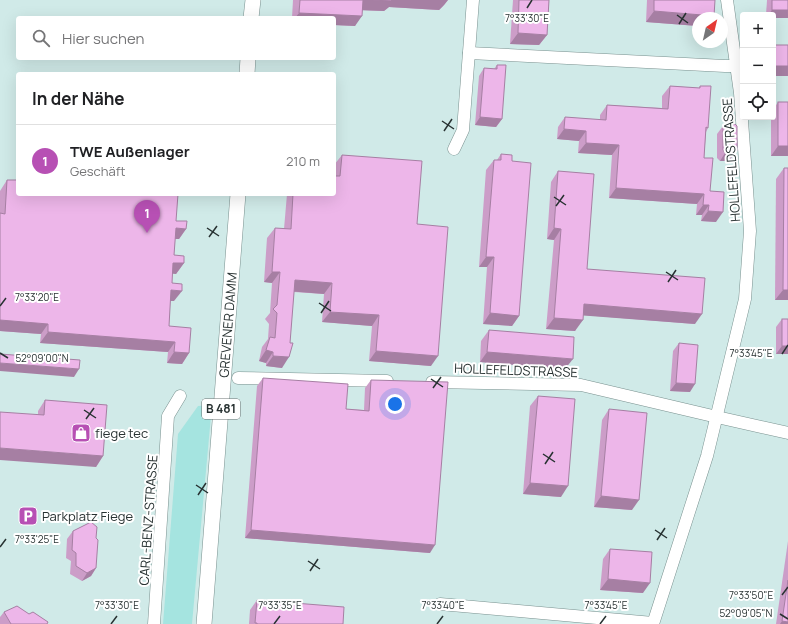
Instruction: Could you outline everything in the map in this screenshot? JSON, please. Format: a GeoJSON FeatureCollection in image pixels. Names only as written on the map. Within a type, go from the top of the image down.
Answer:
{"type":"FeatureCollection","features":[{"type":"Feature","properties":{"kind":"main road"},"geometry":{"type":"LineString","coordinates":[[251,16],[252,0]]}},
{"type":"Feature","properties":{"kind":"main road"},"geometry":{"type":"LineString","coordinates":[[247,72],[248,60]]}},
{"type":"Feature","properties":{"kind":"main road","name":"GREVENER DAMM"},"geometry":{"type":"LineString","coordinates":[[204,624],[238,196]]}},
{"type":"Feature","properties":{"kind":"street"},"geometry":{"type":"LineString","coordinates":[[454,149],[463,130],[473,0]]}},
{"type":"Feature","properties":{"kind":"street","name":"HOLLEFELDSTRASSE"},"geometry":{"type":"LineString","coordinates":[[440,604],[653,623],[707,456],[745,299],[750,231],[740,94],[727,0]]}},
{"type":"Feature","properties":{"kind":"street"},"geometry":{"type":"LineString","coordinates":[[469,53],[736,66]]}},
{"type":"Feature","properties":{"kind":"street"},"geometry":{"type":"LineString","coordinates":[[238,378],[398,381]]}},
{"type":"Feature","properties":{"kind":"street","name":"HOLLEFELDSTRASSE"},"geometry":{"type":"LineString","coordinates":[[422,382],[581,385],[717,417]]}},
{"type":"Feature","properties":{"kind":"street","name":"CARL-BENZ-STRASSE"},"geometry":{"type":"LineString","coordinates":[[154,624],[168,416],[180,396]]}},
{"type":"Feature","properties":{"kind":"street"},"geometry":{"type":"LineString","coordinates":[[717,417],[788,433]]}},
{"type":"Feature","properties":{"kind":"shaded area"},"geometry":{"type":"Polygon","coordinates":[[[212,405],[192,624],[163,624],[178,434],[198,406],[212,405]]]}},
{"type":"Feature","properties":{"kind":"building"},"geometry":{"type":"Polygon","coordinates":[[[300,0],[363,0],[362,16],[299,13],[300,0]]]}},
{"type":"Feature","properties":{"kind":"building"},"geometry":{"type":"Polygon","coordinates":[[[519,0],[549,0],[547,35],[518,33],[519,0]]]}},
{"type":"Feature","properties":{"kind":"building"},"geometry":{"type":"Polygon","coordinates":[[[654,0],[715,0],[714,12],[692,12],[692,14],[654,11],[654,0]]]}},
{"type":"Feature","properties":{"kind":"building"},"geometry":{"type":"Polygon","coordinates":[[[772,0],[788,0],[788,10],[772,10],[772,0]]]}},
{"type":"Feature","properties":{"kind":"building"},"geometry":{"type":"Polygon","coordinates":[[[776,45],[788,45],[788,66],[776,66],[776,45]]]}},
{"type":"Feature","properties":{"kind":"building"},"geometry":{"type":"Polygon","coordinates":[[[497,65],[506,65],[502,119],[480,117],[484,68],[497,69],[497,65]]]}},
{"type":"Feature","properties":{"kind":"building"},"geometry":{"type":"Polygon","coordinates":[[[670,86],[700,88],[700,86],[711,86],[704,158],[713,158],[710,191],[724,192],[723,212],[708,211],[709,205],[703,205],[704,194],[616,188],[619,145],[586,143],[586,131],[564,129],[565,117],[606,120],[607,105],[668,109],[670,86]]]}},
{"type":"Feature","properties":{"kind":"building"},"geometry":{"type":"Polygon","coordinates":[[[778,102],[788,102],[788,146],[778,146],[778,102]]]}},
{"type":"Feature","properties":{"kind":"building"},"geometry":{"type":"Polygon","coordinates":[[[725,124],[735,124],[737,126],[737,151],[734,153],[725,153],[723,150],[723,126],[725,124]]]}},
{"type":"Feature","properties":{"kind":"building"},"geometry":{"type":"Polygon","coordinates":[[[501,154],[512,155],[512,161],[531,163],[519,316],[490,313],[494,257],[486,257],[494,160],[501,160],[501,154]]]}},
{"type":"Feature","properties":{"kind":"building"},"geometry":{"type":"Polygon","coordinates":[[[342,155],[422,161],[417,224],[448,227],[438,356],[376,351],[379,315],[330,312],[332,283],[295,280],[290,343],[293,343],[289,357],[273,356],[273,352],[266,350],[270,337],[275,338],[277,313],[273,309],[277,305],[280,272],[272,272],[275,228],[291,229],[293,196],[336,196],[336,176],[340,176],[342,155]]]}},
{"type":"Feature","properties":{"kind":"building"},"geometry":{"type":"Polygon","coordinates":[[[784,168],[788,168],[788,290],[783,290],[784,168]]]}},
{"type":"Feature","properties":{"kind":"building"},"geometry":{"type":"Polygon","coordinates":[[[558,171],[594,174],[587,269],[705,278],[702,314],[584,304],[583,320],[554,318],[561,229],[554,228],[558,171]]]}},
{"type":"Feature","properties":{"kind":"building"},"geometry":{"type":"Polygon","coordinates":[[[7,180],[16,180],[16,196],[178,196],[176,221],[187,221],[186,229],[176,228],[174,255],[184,256],[184,263],[173,263],[172,283],[182,284],[182,291],[171,290],[169,326],[191,328],[189,353],[174,352],[175,342],[48,332],[48,324],[0,320],[0,213],[5,214],[7,180]]]}},
{"type":"Feature","properties":{"kind":"building"},"geometry":{"type":"Polygon","coordinates":[[[782,319],[788,319],[788,346],[782,346],[782,319]]]}},
{"type":"Feature","properties":{"kind":"building"},"geometry":{"type":"Polygon","coordinates":[[[489,330],[574,337],[573,359],[487,352],[489,330]]]}},
{"type":"Feature","properties":{"kind":"building"},"geometry":{"type":"Polygon","coordinates":[[[679,343],[698,345],[695,384],[676,383],[679,343]]]}},
{"type":"Feature","properties":{"kind":"building"},"geometry":{"type":"Polygon","coordinates":[[[0,354],[80,360],[79,369],[0,363],[0,354]]]}},
{"type":"Feature","properties":{"kind":"building"},"geometry":{"type":"Polygon","coordinates":[[[263,378],[348,384],[346,409],[369,411],[371,380],[448,382],[435,545],[251,530],[263,378]]]}},
{"type":"Feature","properties":{"kind":"building"},"geometry":{"type":"Polygon","coordinates":[[[538,396],[575,399],[568,486],[530,483],[538,396]]]}},
{"type":"Feature","properties":{"kind":"building"},"geometry":{"type":"Polygon","coordinates":[[[45,400],[107,405],[103,456],[0,448],[0,412],[44,415],[45,400]]]}},
{"type":"Feature","properties":{"kind":"building"},"geometry":{"type":"Polygon","coordinates":[[[609,409],[647,413],[639,500],[601,496],[609,409]]]}},
{"type":"Feature","properties":{"kind":"building"},"geometry":{"type":"Polygon","coordinates":[[[91,522],[97,527],[96,538],[98,540],[96,568],[87,573],[76,566],[76,553],[72,550],[73,531],[91,522]]]}},
{"type":"Feature","properties":{"kind":"building"},"geometry":{"type":"Polygon","coordinates":[[[610,549],[652,552],[650,583],[608,579],[610,549]]]}},
{"type":"Feature","properties":{"kind":"building"},"geometry":{"type":"Polygon","coordinates":[[[788,580],[788,622],[782,621],[788,580]]]}},
{"type":"Feature","properties":{"kind":"building"},"geometry":{"type":"Polygon","coordinates":[[[257,600],[344,607],[343,624],[257,624],[255,623],[257,600]]]}},
{"type":"Feature","properties":{"kind":"building"},"geometry":{"type":"Polygon","coordinates":[[[17,606],[29,614],[33,612],[48,622],[47,624],[11,624],[4,612],[17,606]]]}},
{"type":"Feature","properties":{"kind":"place","name":"TWE Außenlager"},"geometry":{"type":"Point","coordinates":[147,233]}},
{"type":"Feature","properties":{"kind":"place","name":"fiege tec"},"geometry":{"type":"Point","coordinates":[81,433]}},
{"type":"Feature","properties":{"kind":"place","name":"Parkplatz Fiege"},"geometry":{"type":"Point","coordinates":[28,516]}}]}
